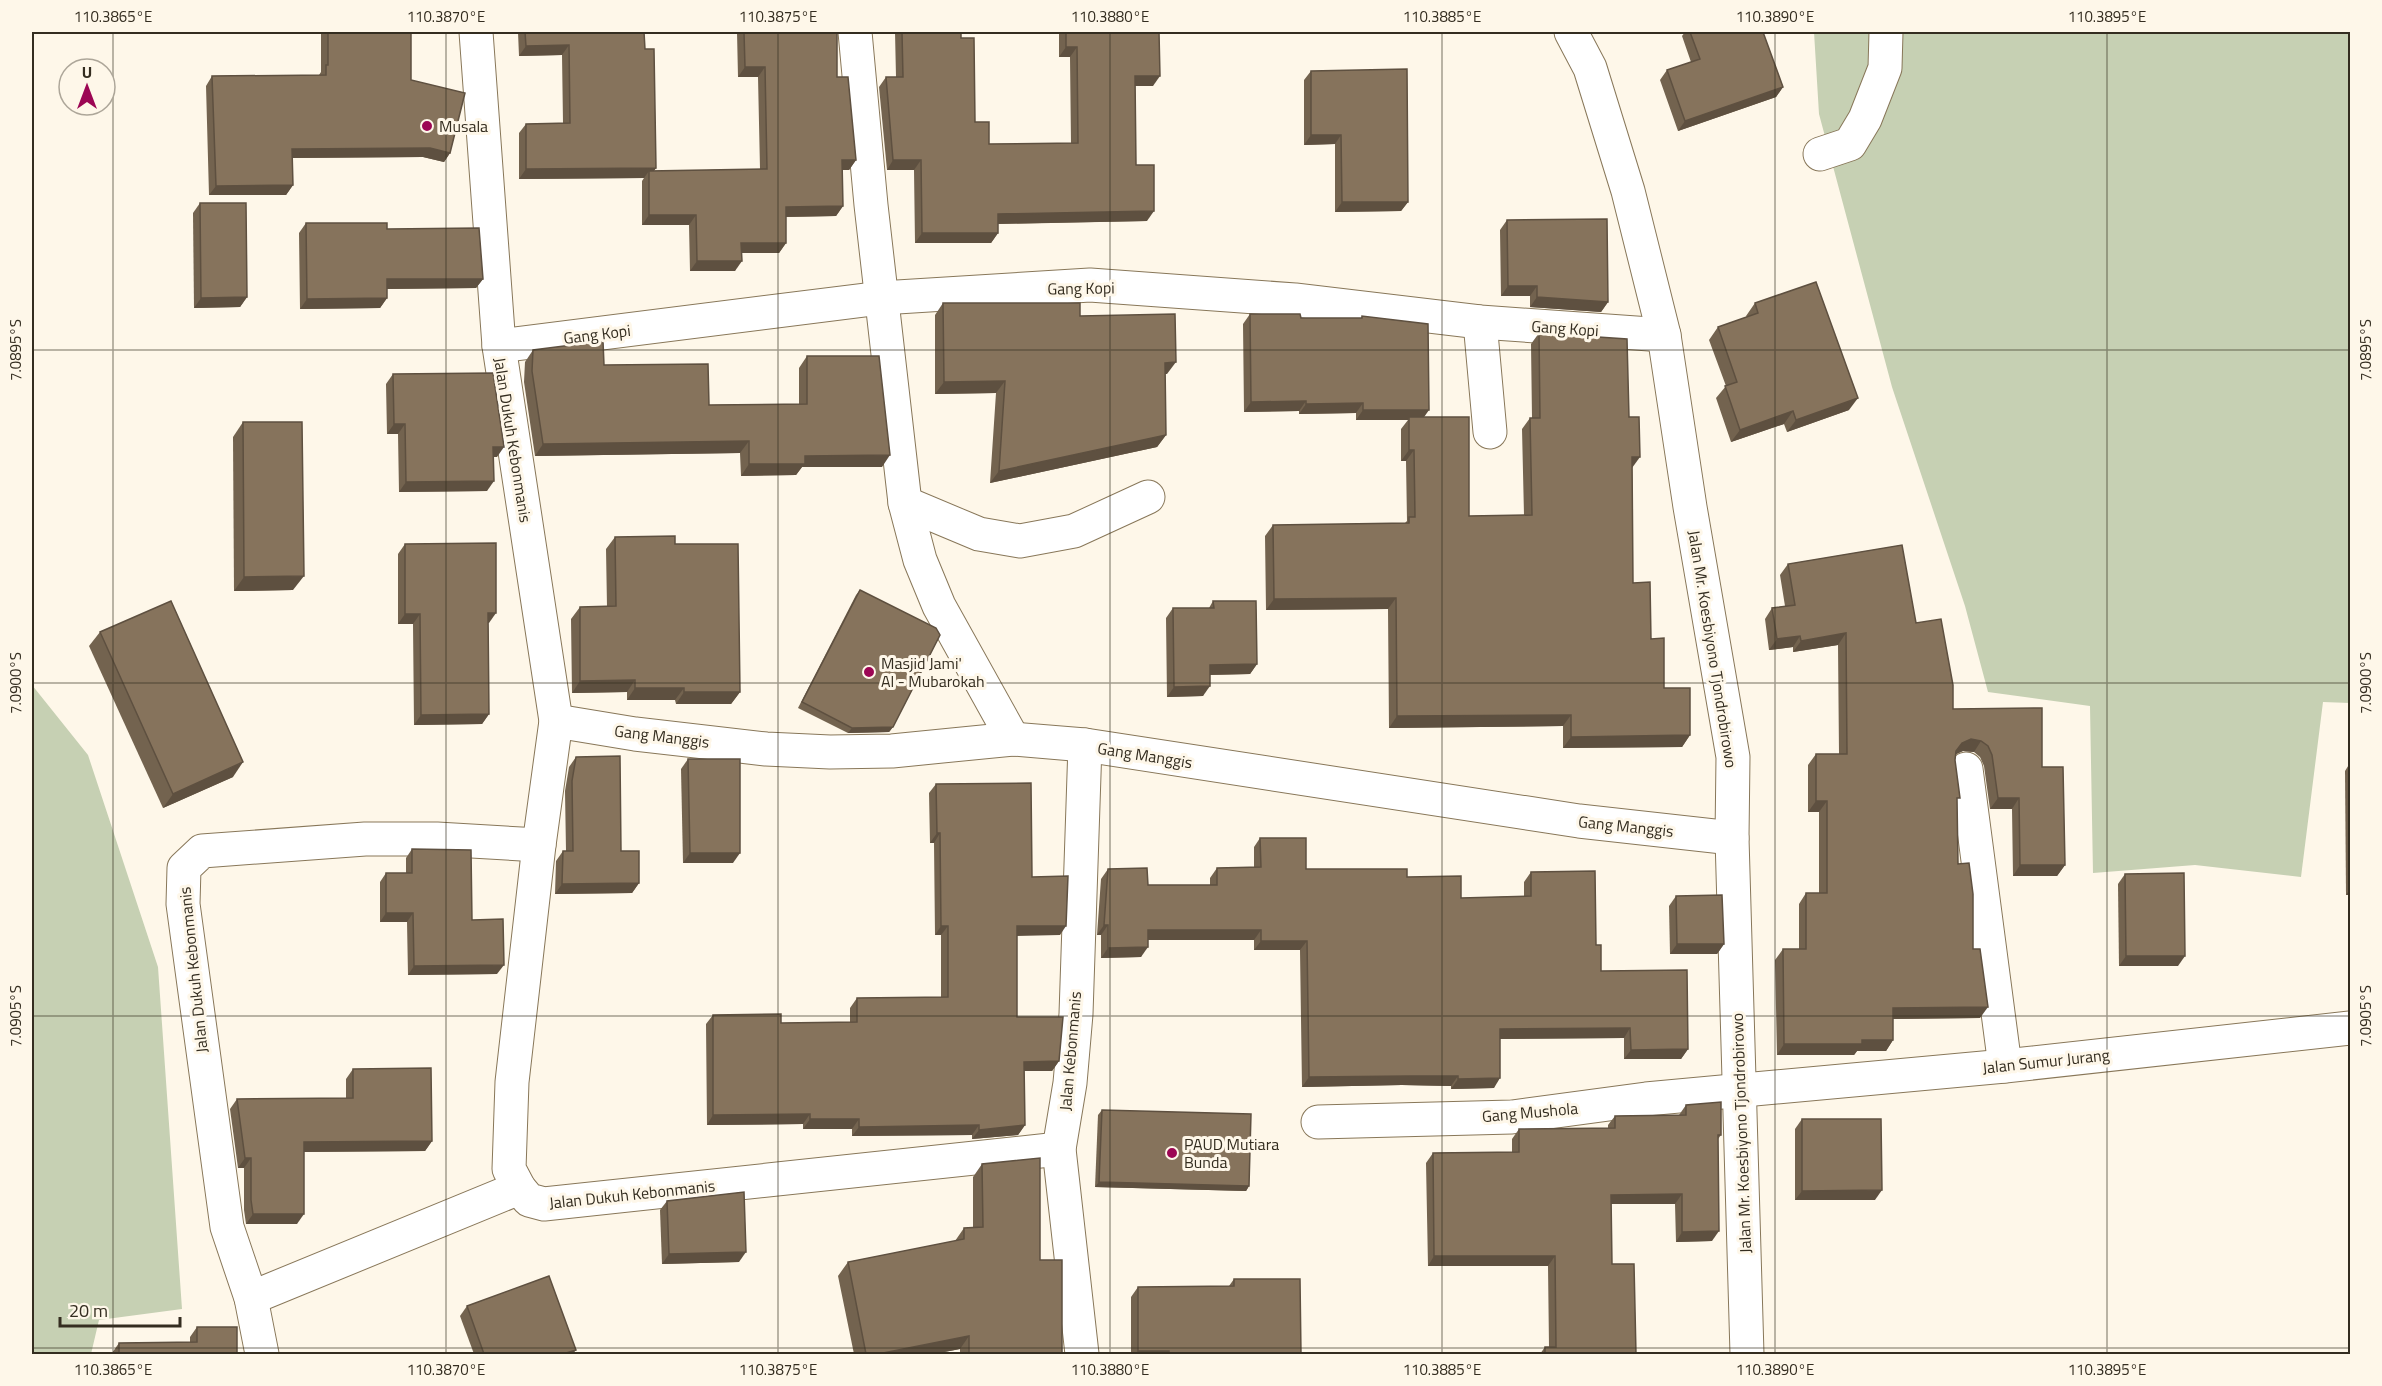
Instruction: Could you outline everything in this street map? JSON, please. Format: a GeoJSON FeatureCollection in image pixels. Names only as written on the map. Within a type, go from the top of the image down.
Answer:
{"type":"FeatureCollection","features":[{"type":"Feature","properties":{"kind":"street","name":"Jalan Dukuh Kebonmanis"},"geometry":{"type":"LineString","coordinates":[[476,32],[499,346],[556,721],[539,845],[512,1082],[509,1168],[519,1188],[529,1200],[544,1204],[1059,1149]]}},
{"type":"Feature","properties":{"kind":"street"},"geometry":{"type":"LineString","coordinates":[[855,32],[881,298],[905,503],[920,560],[939,606],[1013,739]]}},
{"type":"Feature","properties":{"kind":"street","name":"Jalan Mr. Koesbiyono Tjondrobirowo"},"geometry":{"type":"LineString","coordinates":[[1571,32],[1590,68],[1628,191],[1664,335],[1690,507],[1733,758],[1732,838],[1747,1354]]}},
{"type":"Feature","properties":{"kind":"street"},"geometry":{"type":"LineString","coordinates":[[1820,154],[1850,144],[1865,119],[1885,68],[1886,32]]}},
{"type":"Feature","properties":{"kind":"street","name":"Gang Kopi"},"geometry":{"type":"LineString","coordinates":[[499,346],[881,298],[1090,285],[1296,300],[1480,322],[1664,335]]}},
{"type":"Feature","properties":{"kind":"street"},"geometry":{"type":"LineString","coordinates":[[1480,322],[1490,432]]}},
{"type":"Feature","properties":{"kind":"street"},"geometry":{"type":"LineString","coordinates":[[905,503],[979,534],[1020,541],[1074,531],[1148,497]]}},
{"type":"Feature","properties":{"kind":"street","name":"Gang Manggis"},"geometry":{"type":"LineString","coordinates":[[556,721],[635,734],[766,749],[830,752],[892,751],[1013,739],[1085,746],[1579,821],[1732,838]]}},
{"type":"Feature","properties":{"kind":"street","name":"Jalan Kebonmanis"},"geometry":{"type":"LineString","coordinates":[[1082,1354],[1059,1149],[1070,1083],[1076,1014],[1085,746]]}},
{"type":"Feature","properties":{"kind":"street"},"geometry":{"type":"LineString","coordinates":[[1966,769],[2004,1066]]}},
{"type":"Feature","properties":{"kind":"street","name":"Jalan Dukuh Kebonmanis"},"geometry":{"type":"LineString","coordinates":[[262,1354],[251,1298],[227,1227],[183,904],[184,868],[202,851],[364,839],[437,839],[539,845]]}},
{"type":"Feature","properties":{"kind":"street","name":"Jalan Sumur Jurang"},"geometry":{"type":"LineString","coordinates":[[1741,1090],[2004,1066],[2350,1028]]}},
{"type":"Feature","properties":{"kind":"street","name":"Gang Mushola"},"geometry":{"type":"LineString","coordinates":[[1318,1122],[1512,1117],[1646,1099],[1741,1090]]}},
{"type":"Feature","properties":{"kind":"street"},"geometry":{"type":"LineString","coordinates":[[251,1298],[519,1188]]}},
{"type":"Feature","properties":{"kind":"green space"},"geometry":{"type":"Polygon","coordinates":[[[1814,32],[2350,32],[2350,703],[2323,702],[2301,877],[2195,865],[2093,873],[2090,706],[1988,692],[1965,606],[1892,387],[1819,114],[1814,32]]]}},
{"type":"Feature","properties":{"kind":"green space"},"geometry":{"type":"Polygon","coordinates":[[[32,685],[88,755],[158,967],[182,1309],[99,1320],[91,1354],[32,1354],[32,685]]]}},
{"type":"Feature","properties":{"kind":"building"},"geometry":{"type":"Polygon","coordinates":[[[328,32],[411,32],[411,80],[465,93],[450,153],[430,148],[292,149],[293,185],[216,186],[212,76],[326,75],[328,32]]]}},
{"type":"Feature","properties":{"kind":"building"},"geometry":{"type":"Polygon","coordinates":[[[525,32],[644,32],[645,49],[654,49],[656,168],[526,169],[526,124],[570,123],[569,45],[526,46],[525,32]]]}},
{"type":"Feature","properties":{"kind":"building"},"geometry":{"type":"Polygon","coordinates":[[[744,32],[837,32],[837,77],[848,77],[856,160],[842,160],[843,206],[786,207],[786,243],[741,243],[742,261],[697,261],[696,215],[649,215],[649,171],[767,169],[765,67],[745,67],[744,32]]]}},
{"type":"Feature","properties":{"kind":"building"},"geometry":{"type":"Polygon","coordinates":[[[902,32],[961,32],[961,38],[974,38],[975,122],[989,122],[989,144],[1078,143],[1077,47],[1066,47],[1066,32],[1159,32],[1160,76],[1135,76],[1136,165],[1154,165],[1154,211],[998,214],[998,233],[922,233],[921,160],[893,160],[886,77],[903,77],[902,32]]]}},
{"type":"Feature","properties":{"kind":"building"},"geometry":{"type":"Polygon","coordinates":[[[1690,32],[1763,32],[1783,87],[1685,121],[1667,70],[1700,59],[1690,32]]]}},
{"type":"Feature","properties":{"kind":"building"},"geometry":{"type":"Polygon","coordinates":[[[1407,69],[1408,202],[1342,202],[1341,135],[1311,135],[1311,71],[1407,69]]]}},
{"type":"Feature","properties":{"kind":"building"},"geometry":{"type":"Polygon","coordinates":[[[200,203],[246,203],[247,297],[201,298],[200,203]]]}},
{"type":"Feature","properties":{"kind":"building"},"geometry":{"type":"Polygon","coordinates":[[[1607,219],[1608,302],[1537,297],[1537,286],[1508,286],[1507,220],[1607,219]]]}},
{"type":"Feature","properties":{"kind":"building"},"geometry":{"type":"Polygon","coordinates":[[[306,223],[387,223],[387,229],[479,228],[483,279],[387,279],[387,298],[307,299],[306,223]]]}},
{"type":"Feature","properties":{"kind":"building"},"geometry":{"type":"Polygon","coordinates":[[[1816,282],[1858,398],[1796,420],[1793,411],[1740,430],[1725,386],[1737,382],[1718,327],[1758,313],[1755,303],[1816,282]]]}},
{"type":"Feature","properties":{"kind":"building"},"geometry":{"type":"Polygon","coordinates":[[[943,303],[1080,303],[1080,316],[1175,314],[1176,362],[1165,363],[1166,435],[999,471],[1005,381],[944,382],[943,303]]]}},
{"type":"Feature","properties":{"kind":"building"},"geometry":{"type":"Polygon","coordinates":[[[1250,314],[1300,314],[1301,318],[1362,318],[1362,316],[1428,324],[1429,410],[1363,410],[1363,403],[1251,402],[1250,314]]]}},
{"type":"Feature","properties":{"kind":"building"},"geometry":{"type":"Polygon","coordinates":[[[1539,333],[1627,339],[1629,417],[1639,417],[1640,457],[1632,457],[1633,583],[1650,582],[1651,639],[1664,638],[1664,688],[1690,688],[1690,735],[1571,737],[1571,715],[1397,716],[1396,598],[1274,599],[1273,525],[1409,523],[1409,517],[1415,517],[1414,450],[1409,450],[1409,417],[1469,417],[1469,516],[1532,515],[1530,418],[1540,418],[1539,333]]]}},
{"type":"Feature","properties":{"kind":"building"},"geometry":{"type":"Polygon","coordinates":[[[603,341],[604,365],[708,364],[709,405],[807,404],[807,356],[879,356],[890,455],[805,456],[805,464],[749,464],[749,441],[543,444],[532,371],[533,350],[603,341]]]}},
{"type":"Feature","properties":{"kind":"building"},"geometry":{"type":"Polygon","coordinates":[[[493,373],[504,447],[493,447],[494,481],[406,482],[405,424],[394,424],[393,374],[493,373]]]}},
{"type":"Feature","properties":{"kind":"building"},"geometry":{"type":"Polygon","coordinates":[[[243,422],[302,422],[304,576],[244,577],[243,422]]]}},
{"type":"Feature","properties":{"kind":"building"},"geometry":{"type":"Polygon","coordinates":[[[675,536],[675,544],[738,544],[740,692],[684,692],[684,688],[635,688],[635,680],[580,681],[580,607],[616,606],[615,537],[675,536]]]}},
{"type":"Feature","properties":{"kind":"building"},"geometry":{"type":"Polygon","coordinates":[[[496,543],[496,613],[488,613],[489,714],[421,715],[420,614],[405,614],[405,544],[496,543]]]}},
{"type":"Feature","properties":{"kind":"building"},"geometry":{"type":"Polygon","coordinates":[[[1902,545],[1916,623],[1941,619],[1953,685],[1953,709],[2042,708],[2042,767],[2063,767],[2065,865],[2020,865],[2019,798],[1998,798],[1992,755],[1988,746],[1981,741],[1971,739],[1962,743],[1956,751],[1955,760],[1960,798],[1957,798],[1958,864],[1969,863],[1973,894],[1973,949],[1980,949],[1988,1007],[1893,1008],[1893,1040],[1862,1040],[1862,1044],[1784,1044],[1783,949],[1806,949],[1806,893],[1827,893],[1827,801],[1816,801],[1816,754],[1847,754],[1846,633],[1801,641],[1800,636],[1777,639],[1772,608],[1795,605],[1788,564],[1902,545]]]}},
{"type":"Feature","properties":{"kind":"building","name":"Masjid Jami' Al - Mubarokah"},"geometry":{"type":"Polygon","coordinates":[[[860,590],[936,628],[940,635],[893,727],[852,728],[802,702],[860,590]]]}},
{"type":"Feature","properties":{"kind":"building"},"geometry":{"type":"Polygon","coordinates":[[[171,601],[243,762],[173,794],[100,632],[171,601]]]}},
{"type":"Feature","properties":{"kind":"building"},"geometry":{"type":"Polygon","coordinates":[[[1213,601],[1256,601],[1257,664],[1210,665],[1210,686],[1174,687],[1173,608],[1214,608],[1213,601]]]}},
{"type":"Feature","properties":{"kind":"building"},"geometry":{"type":"Polygon","coordinates":[[[620,756],[621,851],[639,851],[639,883],[562,884],[563,851],[573,851],[572,781],[576,757],[620,756]]]}},
{"type":"Feature","properties":{"kind":"building"},"geometry":{"type":"Polygon","coordinates":[[[688,759],[740,759],[740,853],[690,853],[688,759]]]}},
{"type":"Feature","properties":{"kind":"building"},"geometry":{"type":"Polygon","coordinates":[[[1031,783],[1032,877],[1068,876],[1066,926],[1017,926],[1017,1017],[1063,1017],[1059,1061],[1024,1062],[1025,1125],[979,1130],[979,1125],[859,1127],[859,1119],[810,1119],[810,1114],[713,1115],[713,1015],[781,1014],[781,1023],[857,1022],[857,998],[948,997],[948,926],[941,926],[940,833],[937,833],[936,784],[1031,783]]]}},
{"type":"Feature","properties":{"kind":"building"},"geometry":{"type":"Polygon","coordinates":[[[1260,838],[1306,838],[1306,869],[1407,869],[1407,877],[1461,876],[1461,898],[1531,896],[1531,872],[1595,871],[1596,945],[1601,945],[1601,971],[1687,970],[1688,1049],[1631,1050],[1630,1028],[1500,1029],[1500,1078],[1309,1077],[1307,941],[1261,941],[1261,930],[1148,930],[1148,947],[1108,948],[1108,925],[1104,925],[1108,869],[1147,868],[1148,885],[1217,885],[1217,868],[1261,867],[1260,838]]]}},
{"type":"Feature","properties":{"kind":"building"},"geometry":{"type":"Polygon","coordinates":[[[412,849],[471,850],[472,920],[503,919],[504,965],[414,966],[413,913],[386,913],[386,873],[412,873],[412,849]]]}},
{"type":"Feature","properties":{"kind":"building"},"geometry":{"type":"Polygon","coordinates":[[[2184,873],[2185,956],[2126,956],[2125,874],[2184,873]]]}},
{"type":"Feature","properties":{"kind":"building"},"geometry":{"type":"Polygon","coordinates":[[[1722,895],[1724,944],[1677,944],[1676,896],[1722,895]]]}},
{"type":"Feature","properties":{"kind":"building"},"geometry":{"type":"Polygon","coordinates":[[[431,1068],[432,1141],[304,1142],[304,1214],[253,1214],[251,1158],[245,1158],[237,1099],[353,1098],[353,1069],[431,1068]]]}},
{"type":"Feature","properties":{"kind":"building"},"geometry":{"type":"Polygon","coordinates":[[[1721,1102],[1721,1135],[1718,1135],[1719,1231],[1682,1232],[1682,1194],[1611,1195],[1612,1264],[1634,1264],[1636,1354],[1545,1354],[1545,1347],[1556,1347],[1555,1256],[1434,1256],[1433,1153],[1519,1152],[1519,1129],[1615,1128],[1615,1116],[1686,1115],[1686,1105],[1721,1102]]]}},
{"type":"Feature","properties":{"kind":"building","name":"PAUD Mutiara Bunda"},"geometry":{"type":"Polygon","coordinates":[[[1102,1110],[1251,1114],[1249,1186],[1099,1182],[1102,1110]]]}},
{"type":"Feature","properties":{"kind":"building"},"geometry":{"type":"Polygon","coordinates":[[[1802,1119],[1881,1119],[1882,1190],[1802,1191],[1802,1119]]]}},
{"type":"Feature","properties":{"kind":"building"},"geometry":{"type":"Polygon","coordinates":[[[1040,1158],[1040,1260],[1062,1260],[1062,1354],[969,1354],[969,1336],[878,1354],[866,1354],[848,1262],[964,1239],[964,1228],[983,1227],[982,1164],[1040,1158]]]}},
{"type":"Feature","properties":{"kind":"building"},"geometry":{"type":"Polygon","coordinates":[[[744,1192],[746,1252],[669,1254],[667,1201],[744,1192]]]}},
{"type":"Feature","properties":{"kind":"building"},"geometry":{"type":"Polygon","coordinates":[[[549,1276],[576,1350],[563,1354],[484,1354],[467,1306],[549,1276]]]}},
{"type":"Feature","properties":{"kind":"building"},"geometry":{"type":"Polygon","coordinates":[[[1234,1279],[1300,1279],[1301,1354],[1169,1354],[1169,1351],[1138,1351],[1138,1287],[1234,1286],[1234,1279]]]}},
{"type":"Feature","properties":{"kind":"building"},"geometry":{"type":"Polygon","coordinates":[[[197,1327],[237,1327],[237,1354],[119,1354],[119,1343],[197,1342],[197,1327]]]}},
{"type":"Feature","properties":{"kind":"place","name":"Musala"},"geometry":{"type":"Point","coordinates":[427,126]}},
{"type":"Feature","properties":{"kind":"place","name":"Masjid Jami' Al - Mubarokah"},"geometry":{"type":"Point","coordinates":[869,672]}},
{"type":"Feature","properties":{"kind":"place","name":"PAUD Mutiara Bunda"},"geometry":{"type":"Point","coordinates":[1172,1153]}}]}
